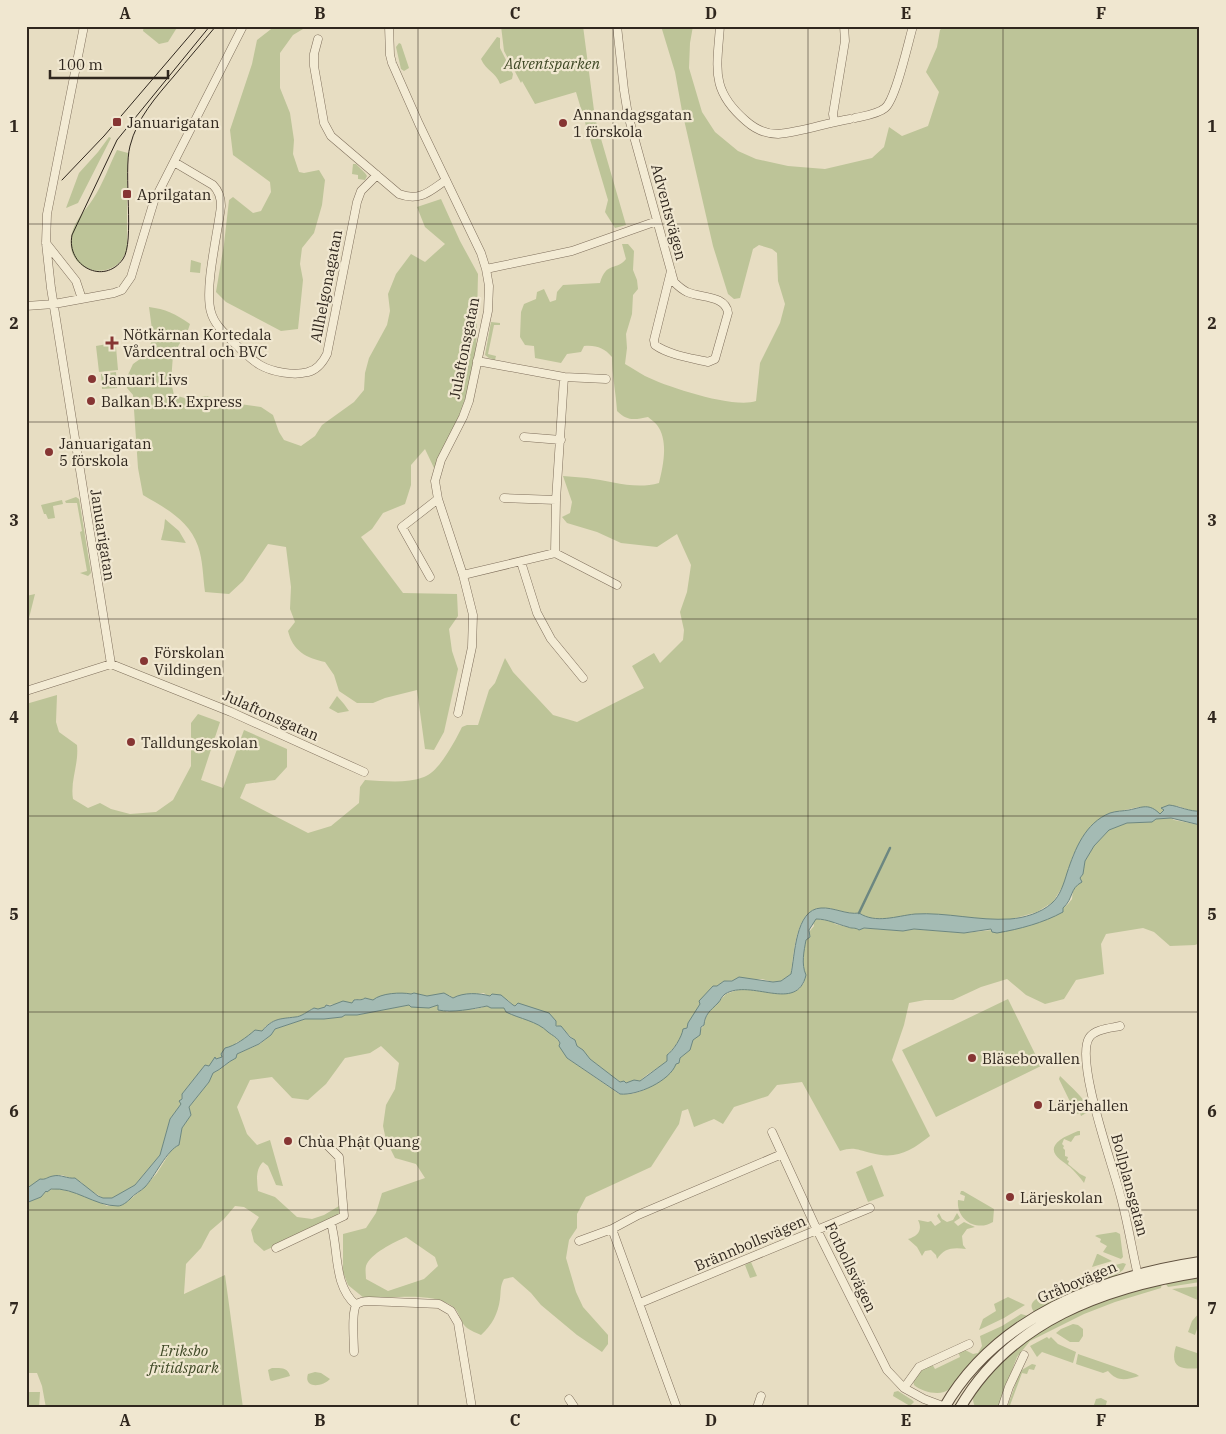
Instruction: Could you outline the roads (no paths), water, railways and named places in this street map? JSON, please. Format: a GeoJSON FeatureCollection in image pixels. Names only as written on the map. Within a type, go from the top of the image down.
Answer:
{"type":"FeatureCollection","features":[{"type":"Feature","properties":{"kind":"main road","name":"Gråbovägen"},"geometry":{"type":"LineString","coordinates":[[946,1407],[969,1372],[990,1349],[1036,1316],[1065,1300],[1137,1274],[1200,1262]]}},
{"type":"Feature","properties":{"kind":"main road","name":"Gråbovägen"},"geometry":{"type":"LineString","coordinates":[[960,1408],[970,1391],[988,1368],[1007,1350],[1039,1326],[1098,1297],[1140,1284],[1200,1272]]}},
{"type":"Feature","properties":{"kind":"street","name":"Januarigatan"},"geometry":{"type":"LineString","coordinates":[[84,26],[47,214],[46,243],[111,664]]}},
{"type":"Feature","properties":{"kind":"street"},"geometry":{"type":"LineString","coordinates":[[26,306],[54,304],[114,293],[122,290],[127,285],[134,270],[154,201],[243,26]]}},
{"type":"Feature","properties":{"kind":"street","name":"Julaftonsgatan"},"geometry":{"type":"LineString","coordinates":[[389,26],[392,63],[481,253],[486,269],[490,298],[466,409],[437,469],[435,481],[438,499],[471,601],[474,631],[458,713]]}},
{"type":"Feature","properties":{"kind":"street","name":"Adventsvägen"},"geometry":{"type":"LineString","coordinates":[[617,26],[627,108],[674,282],[686,292],[722,302],[727,308],[728,312],[716,359],[713,362],[660,349],[655,345],[654,340],[671,271]]}},
{"type":"Feature","properties":{"kind":"street"},"geometry":{"type":"LineString","coordinates":[[720,26],[717,70],[720,87],[732,108],[752,126],[777,134],[884,109],[889,104],[895,90],[913,26]]}},
{"type":"Feature","properties":{"kind":"street"},"geometry":{"type":"LineString","coordinates":[[834,121],[833,114],[845,42],[844,26]]}},
{"type":"Feature","properties":{"kind":"street"},"geometry":{"type":"LineString","coordinates":[[318,39],[314,54],[314,66],[326,130],[338,144],[399,194],[407,197],[420,197],[446,180]]}},
{"type":"Feature","properties":{"kind":"street","name":"Allhelgonagatan"},"geometry":{"type":"LineString","coordinates":[[174,162],[214,185],[221,197],[209,301],[214,322],[258,364],[273,370],[297,373],[309,372],[317,367],[327,354],[357,202],[361,191],[377,175]]}},
{"type":"Feature","properties":{"kind":"street"},"geometry":{"type":"LineString","coordinates":[[486,269],[572,251],[657,221]]}},
{"type":"Feature","properties":{"kind":"street"},"geometry":{"type":"LineString","coordinates":[[46,243],[76,281],[82,299]]}},
{"type":"Feature","properties":{"kind":"street"},"geometry":{"type":"LineString","coordinates":[[477,361],[564,377],[606,379]]}},
{"type":"Feature","properties":{"kind":"street"},"geometry":{"type":"LineString","coordinates":[[555,553],[556,500],[564,377]]}},
{"type":"Feature","properties":{"kind":"street"},"geometry":{"type":"LineString","coordinates":[[524,437],[561,440]]}},
{"type":"Feature","properties":{"kind":"street"},"geometry":{"type":"LineString","coordinates":[[504,498],[556,500]]}},
{"type":"Feature","properties":{"kind":"street"},"geometry":{"type":"LineString","coordinates":[[430,577],[402,527],[438,499]]}},
{"type":"Feature","properties":{"kind":"street"},"geometry":{"type":"LineString","coordinates":[[463,575],[555,553],[617,585]]}},
{"type":"Feature","properties":{"kind":"street"},"geometry":{"type":"LineString","coordinates":[[521,562],[537,613],[551,639],[583,678]]}},
{"type":"Feature","properties":{"kind":"street"},"geometry":{"type":"LineString","coordinates":[[26,691],[111,664]]}},
{"type":"Feature","properties":{"kind":"street","name":"Julaftonsgatan"},"geometry":{"type":"LineString","coordinates":[[111,664],[231,712],[364,772]]}},
{"type":"Feature","properties":{"kind":"street","name":"Bollplansgatan"},"geometry":{"type":"LineString","coordinates":[[1120,1026],[1095,1032],[1089,1038],[1085,1051],[1090,1084],[1102,1135],[1121,1195],[1140,1284]]}},
{"type":"Feature","properties":{"kind":"street","name":"Fotbollsvägen"},"geometry":{"type":"LineString","coordinates":[[772,1132],[817,1230],[887,1370],[904,1388],[924,1399],[946,1407]]}},
{"type":"Feature","properties":{"kind":"street"},"geometry":{"type":"LineString","coordinates":[[276,1248],[344,1216],[339,1157],[324,1142]]}},
{"type":"Feature","properties":{"kind":"street"},"geometry":{"type":"LineString","coordinates":[[579,1241],[612,1229],[638,1215],[782,1154]]}},
{"type":"Feature","properties":{"kind":"street","name":"Brännbollsvägen"},"geometry":{"type":"LineString","coordinates":[[640,1303],[870,1208]]}},
{"type":"Feature","properties":{"kind":"street"},"geometry":{"type":"LineString","coordinates":[[330,1223],[334,1235],[339,1277],[346,1295],[356,1305]]}},
{"type":"Feature","properties":{"kind":"street"},"geometry":{"type":"LineString","coordinates":[[612,1229],[677,1408]]}},
{"type":"Feature","properties":{"kind":"street"},"geometry":{"type":"LineString","coordinates":[[354,1352],[354,1313],[356,1305],[362,1301],[432,1302],[439,1304],[451,1311],[458,1323],[472,1408]]}},
{"type":"Feature","properties":{"kind":"street"},"geometry":{"type":"LineString","coordinates":[[904,1388],[919,1367],[969,1344]]}},
{"type":"Feature","properties":{"kind":"street"},"geometry":{"type":"LineString","coordinates":[[1002,1408],[1024,1354]]}},
{"type":"Feature","properties":{"kind":"street"},"geometry":{"type":"LineString","coordinates":[[757,1408],[761,1396]]}},
{"type":"Feature","properties":{"kind":"street"},"geometry":{"type":"LineString","coordinates":[[569,1399],[576,1408]]}},
{"type":"Feature","properties":{"kind":"water"},"geometry":{"type":"Polygon","coordinates":[[[1169,805],[1192,811],[1200,811],[1200,825],[1171,818],[1156,819],[1152,822],[1127,823],[1109,830],[1094,846],[1085,861],[1083,874],[1080,878],[1082,882],[1073,891],[1069,901],[1063,908],[1063,912],[1031,925],[997,933],[992,932],[991,929],[964,933],[914,929],[903,931],[864,928],[859,930],[816,919],[809,930],[810,937],[806,940],[803,962],[806,975],[801,986],[793,992],[783,994],[736,990],[725,994],[708,1013],[704,1025],[701,1027],[700,1035],[693,1040],[690,1050],[680,1058],[679,1063],[676,1064],[667,1076],[644,1090],[620,1094],[567,1058],[559,1046],[558,1039],[544,1028],[506,1012],[504,1008],[491,1008],[487,1006],[450,1011],[438,1010],[438,1005],[429,1008],[411,1007],[409,1005],[357,1015],[305,1019],[275,1029],[271,1035],[259,1044],[237,1054],[236,1058],[213,1073],[209,1082],[189,1107],[191,1115],[182,1128],[179,1145],[170,1152],[145,1187],[124,1204],[118,1206],[109,1205],[60,1189],[46,1191],[41,1197],[26,1203],[26,1189],[40,1179],[53,1176],[75,1178],[103,1198],[112,1198],[135,1185],[160,1155],[170,1119],[181,1104],[179,1101],[182,1099],[182,1094],[205,1065],[209,1066],[215,1057],[216,1059],[222,1057],[221,1054],[225,1048],[237,1043],[255,1030],[262,1031],[277,1020],[297,1017],[314,1008],[318,1009],[343,1001],[352,1003],[354,1000],[365,998],[373,1000],[391,994],[414,993],[427,996],[444,993],[453,998],[472,994],[501,995],[515,1006],[518,1003],[549,1013],[556,1021],[556,1026],[561,1026],[590,1059],[620,1082],[640,1081],[667,1061],[667,1055],[677,1044],[683,1029],[687,1028],[688,1023],[700,1004],[699,1001],[713,986],[739,977],[773,982],[781,981],[791,974],[795,945],[801,925],[812,910],[826,908],[859,913],[879,919],[915,914],[938,914],[986,919],[1027,916],[1043,910],[1057,897],[1082,838],[1101,817],[1117,811],[1142,807],[1152,808],[1160,814],[1164,810],[1161,808],[1169,805]]]}},
{"type":"Feature","properties":{"kind":"waterway"},"geometry":{"type":"LineString","coordinates":[[859,913],[890,848]]}},
{"type":"Feature","properties":{"kind":"tram line"},"geometry":{"type":"LineString","coordinates":[[62,180],[104,136],[198,26]]}},
{"type":"Feature","properties":{"kind":"tram line"},"geometry":{"type":"LineString","coordinates":[[210,26],[117,140],[72,235],[72,246],[75,256],[88,269],[106,271],[115,267],[123,259],[128,238],[128,158],[133,136],[142,117],[154,100],[216,26]]}},
{"type":"Feature","properties":{"kind":"place","name":"Januarigatan"},"geometry":{"type":"Point","coordinates":[117,122]}},
{"type":"Feature","properties":{"kind":"place","name":"Annandagsgatan 1 förskola"},"geometry":{"type":"Point","coordinates":[563,123]}},
{"type":"Feature","properties":{"kind":"place","name":"Aprilgatan"},"geometry":{"type":"Point","coordinates":[127,194]}},
{"type":"Feature","properties":{"kind":"place","name":"Nötkärnan Kortedala Vårdcentral och BVC"},"geometry":{"type":"Point","coordinates":[112,343]}},
{"type":"Feature","properties":{"kind":"place","name":"Januari Livs"},"geometry":{"type":"Point","coordinates":[92,379]}},
{"type":"Feature","properties":{"kind":"place","name":"Balkan B.K. Express"},"geometry":{"type":"Point","coordinates":[91,401]}},
{"type":"Feature","properties":{"kind":"place","name":"Januarigatan 5 förskola"},"geometry":{"type":"Point","coordinates":[49,452]}},
{"type":"Feature","properties":{"kind":"place","name":"Förskolan Vildingen"},"geometry":{"type":"Point","coordinates":[144,661]}},
{"type":"Feature","properties":{"kind":"place","name":"Talldungeskolan"},"geometry":{"type":"Point","coordinates":[131,742]}},
{"type":"Feature","properties":{"kind":"place","name":"Bläsebovallen"},"geometry":{"type":"Point","coordinates":[972,1058]}},
{"type":"Feature","properties":{"kind":"place","name":"Lärjehallen"},"geometry":{"type":"Point","coordinates":[1038,1105]}},
{"type":"Feature","properties":{"kind":"place","name":"Chùa Phật Quang"},"geometry":{"type":"Point","coordinates":[288,1141]}},
{"type":"Feature","properties":{"kind":"place","name":"Lärjeskolan"},"geometry":{"type":"Point","coordinates":[1010,1197]}},
{"type":"Feature","properties":{"kind":"park label","name":"Adventsparken"},"geometry":{"type":"Point","coordinates":[552,63]}},
{"type":"Feature","properties":{"kind":"park label","name":"Eriksbo fritidspark"},"geometry":{"type":"Point","coordinates":[184,1358]}}]}
